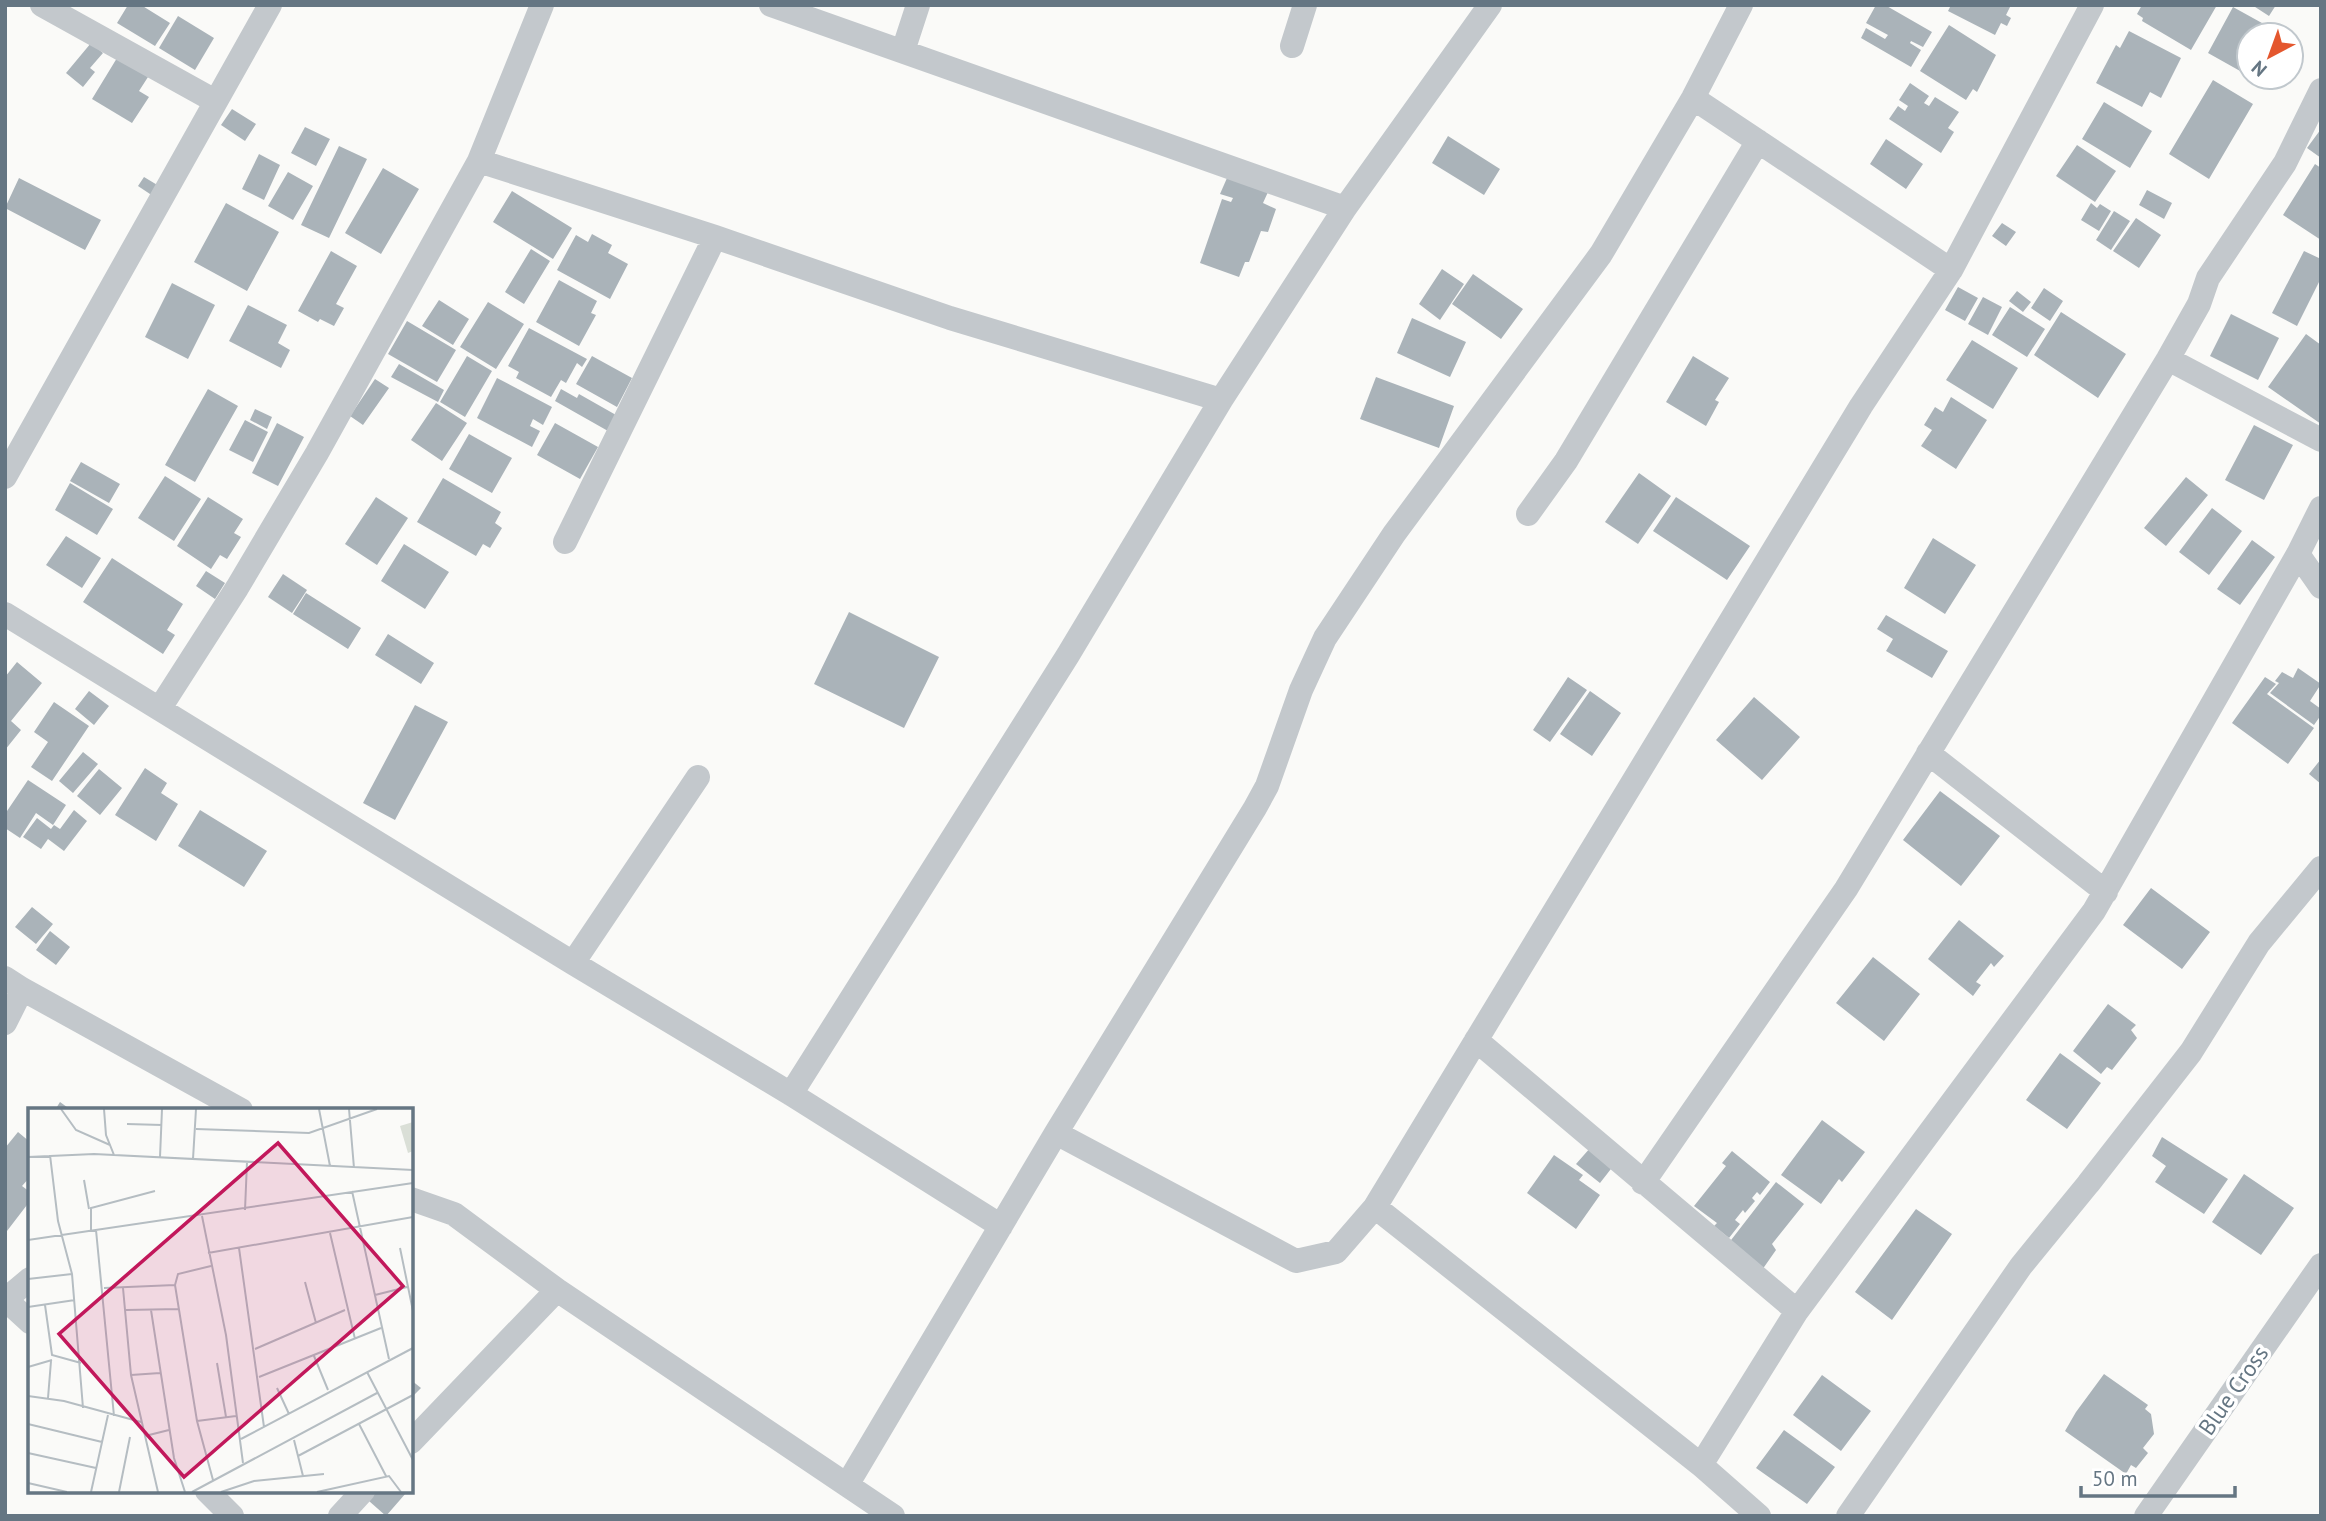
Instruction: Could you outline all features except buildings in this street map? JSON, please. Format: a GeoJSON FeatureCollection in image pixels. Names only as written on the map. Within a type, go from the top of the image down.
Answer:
{"type":"FeatureCollection","features":[{"type":"Feature","properties":{"kind":"street"},"geometry":{"type":"LineString","coordinates":[[42,5],[215,101]]}},
{"type":"Feature","properties":{"kind":"street"},"geometry":{"type":"LineString","coordinates":[[5,477],[270,5]]}},
{"type":"Feature","properties":{"kind":"street"},"geometry":{"type":"LineString","coordinates":[[160,708],[237,588],[317,453],[479,161],[542,5]]}},
{"type":"Feature","properties":{"kind":"street"},"geometry":{"type":"LineString","coordinates":[[771,5],[1345,208]]}},
{"type":"Feature","properties":{"kind":"street"},"geometry":{"type":"LineString","coordinates":[[903,51],[918,5]]}},
{"type":"Feature","properties":{"kind":"street"},"geometry":{"type":"LineString","coordinates":[[1292,46],[1305,5]]}},
{"type":"Feature","properties":{"kind":"street"},"geometry":{"type":"LineString","coordinates":[[792,1094],[1068,655],[1221,400],[1345,208],[1490,5]]}},
{"type":"Feature","properties":{"kind":"street"},"geometry":{"type":"LineString","coordinates":[[846,1485],[1056,1133],[1255,808],[1266,786],[1308,671],[1325,638],[1394,534],[1601,254],[1693,98],[1741,5]]}},
{"type":"Feature","properties":{"kind":"street"},"geometry":{"type":"LineString","coordinates":[[1056,1133],[1296,1261],[1336,1252],[1375,1207],[1861,406],[1951,270],[2092,5]]}},
{"type":"Feature","properties":{"kind":"street"},"geometry":{"type":"LineString","coordinates":[[1643,1183],[1846,889],[2168,359],[2199,304],[2208,278],[2284,163],[2321,90]]}},
{"type":"Feature","properties":{"kind":"street"},"geometry":{"type":"LineString","coordinates":[[1693,98],[1951,270]]}},
{"type":"Feature","properties":{"kind":"street"},"geometry":{"type":"LineString","coordinates":[[1528,514],[1566,461],[1758,141]]}},
{"type":"Feature","properties":{"kind":"street"},"geometry":{"type":"LineString","coordinates":[[479,161],[715,237],[950,318],[1221,400]]}},
{"type":"Feature","properties":{"kind":"street"},"geometry":{"type":"LineString","coordinates":[[565,542],[715,237]]}},
{"type":"Feature","properties":{"kind":"street"},"geometry":{"type":"LineString","coordinates":[[2168,359],[2321,440]]}},
{"type":"Feature","properties":{"kind":"street"},"geometry":{"type":"LineString","coordinates":[[1701,1465],[1797,1311],[2094,911],[2298,554],[2321,508]]}},
{"type":"Feature","properties":{"kind":"street"},"geometry":{"type":"LineString","coordinates":[[2298,554],[2321,587]]}},
{"type":"Feature","properties":{"kind":"street"},"geometry":{"type":"LineString","coordinates":[[5,614],[573,963],[792,1094],[1000,1226]]}},
{"type":"Feature","properties":{"kind":"street"},"geometry":{"type":"LineString","coordinates":[[1928,753],[2106,892]]}},
{"type":"Feature","properties":{"kind":"street"},"geometry":{"type":"LineString","coordinates":[[573,963],[698,777]]}},
{"type":"Feature","properties":{"kind":"street"},"geometry":{"type":"LineString","coordinates":[[1848,1516],[2021,1266],[2191,1052],[2259,943],[2321,868]]}},
{"type":"Feature","properties":{"kind":"street"},"geometry":{"type":"LineString","coordinates":[[5,1023],[14,983],[237,1108]]}},
{"type":"Feature","properties":{"kind":"street"},"geometry":{"type":"LineString","coordinates":[[1476,1040],[1797,1311]]}},
{"type":"Feature","properties":{"kind":"street"},"geometry":{"type":"LineString","coordinates":[[413,1200],[454,1214],[556,1290],[893,1516]]}},
{"type":"Feature","properties":{"kind":"street"},"geometry":{"type":"LineString","coordinates":[[1375,1207],[1701,1465],[1759,1516]]}},
{"type":"Feature","properties":{"kind":"street","name":"Blue Cross"},"geometry":{"type":"LineString","coordinates":[[2146,1516],[2321,1265]]}},
{"type":"Feature","properties":{"kind":"street"},"geometry":{"type":"LineString","coordinates":[[28,1281],[6,1299],[28,1320]]}},
{"type":"Feature","properties":{"kind":"street"},"geometry":{"type":"LineString","coordinates":[[413,1439],[556,1290]]}},
{"type":"Feature","properties":{"kind":"street"},"geometry":{"type":"LineString","coordinates":[[208,1493],[232,1516]]}},
{"type":"Feature","properties":{"kind":"street"},"geometry":{"type":"LineString","coordinates":[[340,1516],[361,1493]]}}]}
